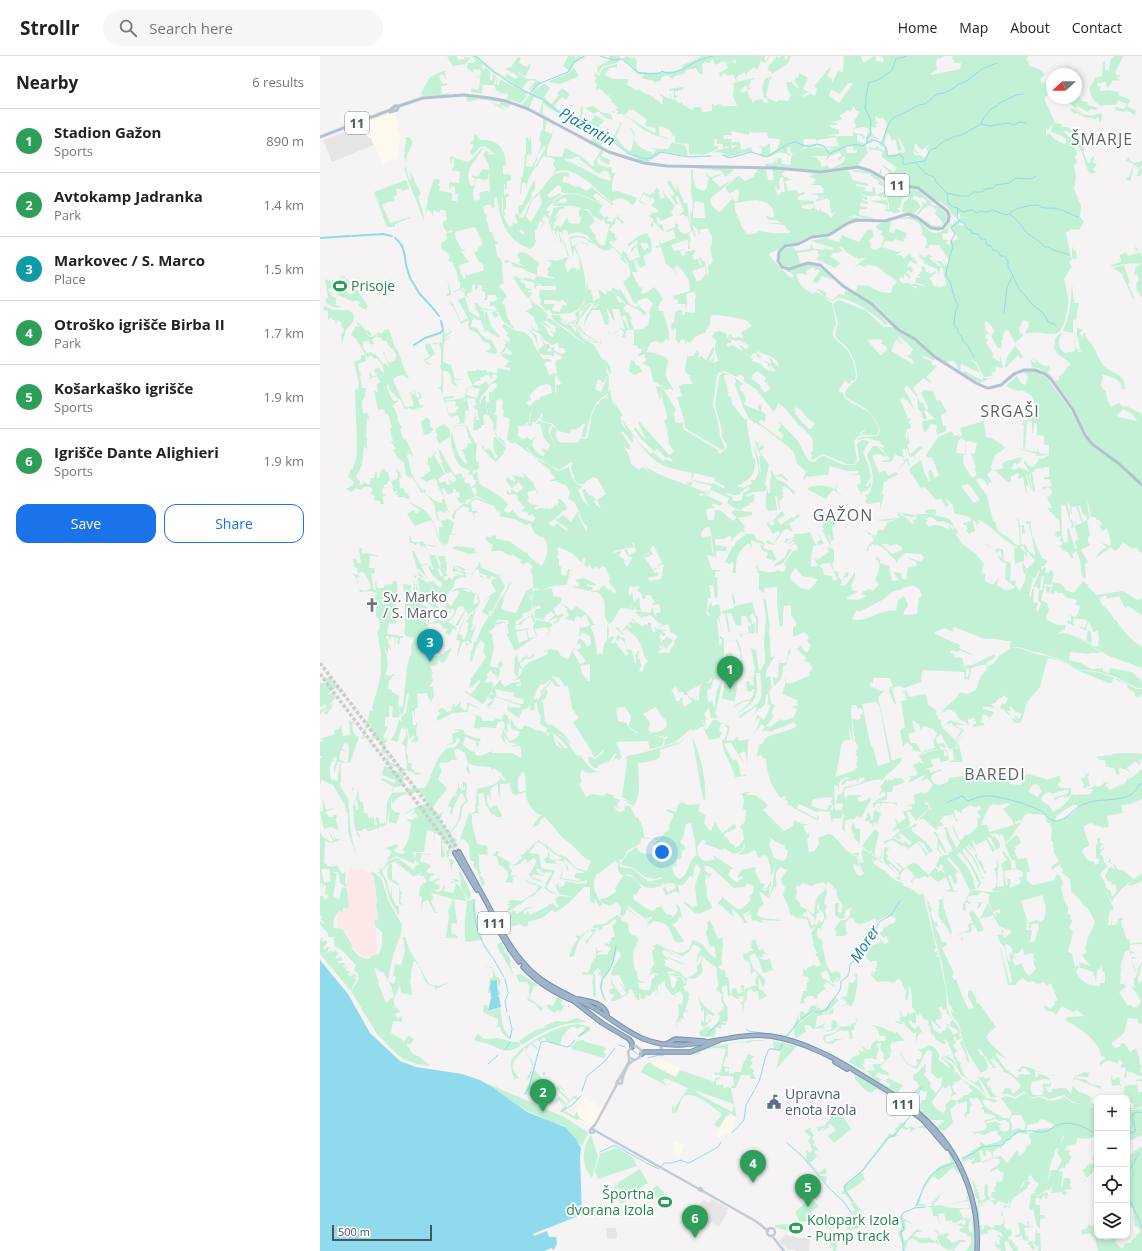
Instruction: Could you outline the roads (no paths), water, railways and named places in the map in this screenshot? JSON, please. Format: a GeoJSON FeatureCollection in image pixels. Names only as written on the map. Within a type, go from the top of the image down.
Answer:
{"type":"FeatureCollection","features":[{"type":"Feature","properties":{"kind":"highway","name":"111"},"geometry":{"type":"LineString","coordinates":[[718,1041],[682,1047],[666,1047],[653,1044],[634,1037],[589,1008],[553,991],[537,980],[515,958],[502,938],[457,852],[516,955],[548,985],[593,1008],[637,1036],[652,1042],[682,1046],[718,1041],[740,1038],[760,1037],[781,1041],[803,1047],[840,1065],[901,1102],[923,1120],[951,1153],[962,1174],[973,1212],[976,1251]]}},
{"type":"Feature","properties":{"kind":"highway"},"geometry":{"type":"LineString","coordinates":[[569,995],[599,1004],[604,1008],[607,1014]]}},
{"type":"Feature","properties":{"kind":"highway"},"geometry":{"type":"LineString","coordinates":[[572,1000],[602,1023],[629,1039],[634,1046]]}},
{"type":"Feature","properties":{"kind":"highway"},"geometry":{"type":"LineString","coordinates":[[608,1022],[612,1028],[631,1039],[634,1046]]}},
{"type":"Feature","properties":{"kind":"highway","name":"111"},"geometry":{"type":"LineString","coordinates":[[666,1044],[671,1040],[676,1039],[718,1041]]}},
{"type":"Feature","properties":{"kind":"highway","name":"111"},"geometry":{"type":"LineString","coordinates":[[641,1052],[690,1052],[718,1041]]}},
{"type":"Feature","properties":{"kind":"highway"},"geometry":{"type":"LineString","coordinates":[[641,1052],[660,1049]]}},
{"type":"Feature","properties":{"kind":"main road","name":"11"},"geometry":{"type":"LineString","coordinates":[[320,138],[395,108],[430,97],[465,95],[506,101],[537,113],[594,144],[631,160],[668,166],[775,168],[821,172],[863,168],[874,172],[893,184],[912,186],[920,190],[946,211],[948,221],[943,228],[938,230],[931,228],[918,218],[908,214],[884,221],[857,220],[848,223],[830,235],[812,237],[798,244],[785,246],[778,252],[778,261],[787,269],[792,269],[808,263],[820,265],[843,286],[872,304],[895,327],[915,339],[935,357],[980,386],[997,386],[1014,374],[1024,370],[1035,370],[1045,374],[1073,410],[1085,435],[1092,444],[1118,463],[1142,485]]}},
{"type":"Feature","properties":{"kind":"main road"},"geometry":{"type":"LineString","coordinates":[[621,1079],[629,1062],[630,1057],[628,1052],[634,1046],[641,1052],[639,1058],[634,1060],[621,1079],[617,1080],[617,1084],[593,1130],[757,1222],[768,1230],[769,1235],[773,1235]]}},
{"type":"Feature","properties":{"kind":"main road"},"geometry":{"type":"LineString","coordinates":[[630,1057],[634,1060]]}},
{"type":"Feature","properties":{"kind":"main road"},"geometry":{"type":"LineString","coordinates":[[768,1230],[771,1228],[774,1230],[773,1235],[784,1251]]}},
{"type":"Feature","properties":{"kind":"water"},"geometry":{"type":"Polygon","coordinates":[[[320,960],[348,994],[370,1033],[400,1061],[416,1067],[462,1074],[480,1080],[527,1112],[565,1127],[576,1139],[581,1148],[582,1215],[579,1213],[579,1216],[577,1211],[578,1216],[533,1234],[534,1236],[547,1231],[549,1237],[556,1237],[557,1244],[554,1250],[551,1248],[545,1251],[320,1251],[320,960]]]}},
{"type":"Feature","properties":{"kind":"water"},"geometry":{"type":"Polygon","coordinates":[[[497,980],[499,995],[496,997],[499,996],[501,1007],[488,1011],[491,998],[491,981],[497,980]]]}},
{"type":"Feature","properties":{"kind":"waterway","name":"Pjažentin"},"geometry":{"type":"LineString","coordinates":[[473,56],[477,57],[509,82],[542,99],[559,112],[572,117],[606,136],[629,154],[646,159],[651,158],[661,152],[688,157],[711,156]]}},
{"type":"Feature","properties":{"kind":"waterway"},"geometry":{"type":"LineString","coordinates":[[530,93],[538,84],[568,72],[574,62],[584,56]]}},
{"type":"Feature","properties":{"kind":"waterway"},"geometry":{"type":"LineString","coordinates":[[600,56],[614,60],[622,59],[637,72],[648,74],[660,73],[662,71],[666,73],[676,72],[707,57],[713,56]]}},
{"type":"Feature","properties":{"kind":"waterway"},"geometry":{"type":"LineString","coordinates":[[867,143],[867,139],[871,133],[871,122],[865,108],[869,82],[878,80],[892,70],[896,59],[907,56]]}},
{"type":"Feature","properties":{"kind":"waterway"},"geometry":{"type":"LineString","coordinates":[[882,142],[889,123],[894,117],[919,105],[925,104],[937,94],[945,93],[957,86],[959,83],[960,84],[968,80],[982,69],[997,63]]}},
{"type":"Feature","properties":{"kind":"waterway"},"geometry":{"type":"LineString","coordinates":[[916,162],[925,161],[932,149],[981,124],[991,109],[1000,103],[1016,95],[1023,94]]}},
{"type":"Feature","properties":{"kind":"waterway"},"geometry":{"type":"LineString","coordinates":[[981,124],[990,126],[1009,123],[1014,125],[1019,122],[1026,123]]}},
{"type":"Feature","properties":{"kind":"waterway","name":"Pjažentin"},"geometry":{"type":"LineString","coordinates":[[722,155],[730,158],[751,152],[767,157],[788,144],[795,142],[808,147],[818,144],[824,146],[829,154],[849,145],[862,146],[874,140],[882,143],[887,152],[887,156],[895,156],[898,154],[903,157],[903,164],[916,163],[926,174],[934,177],[936,182],[947,193],[948,203],[953,207],[958,208],[957,217],[959,221],[964,223],[967,229],[971,230],[972,233],[978,234],[981,239],[985,239],[987,245],[991,246],[993,250],[998,251],[1001,256],[1004,256],[1008,261],[1008,266],[1019,289],[1033,305],[1043,313],[1049,323],[1053,323],[1056,326]]}},
{"type":"Feature","properties":{"kind":"waterway"},"geometry":{"type":"LineString","coordinates":[[947,193],[968,196],[974,192],[982,192],[986,189],[993,188],[996,185],[1009,183],[1016,178],[1031,179],[1036,176]]}},
{"type":"Feature","properties":{"kind":"waterway"},"geometry":{"type":"LineString","coordinates":[[958,209],[963,212],[972,210],[977,213],[992,210],[1007,215],[1021,207],[1038,205],[1044,208],[1060,209],[1078,217]]}},
{"type":"Feature","properties":{"kind":"waterway"},"geometry":{"type":"LineString","coordinates":[[1009,214],[1017,220],[1027,233],[1045,247],[1049,247],[1069,255]]}},
{"type":"Feature","properties":{"kind":"waterway"},"geometry":{"type":"LineString","coordinates":[[959,221],[951,228],[955,234],[951,241],[953,247],[946,275],[958,305],[955,314],[954,326],[958,329],[958,333],[974,357]]}},
{"type":"Feature","properties":{"kind":"waterway"},"geometry":{"type":"LineString","coordinates":[[352,236],[383,234],[392,236]]}},
{"type":"Feature","properties":{"kind":"waterway"},"geometry":{"type":"LineString","coordinates":[[320,238],[350,236]]}},
{"type":"Feature","properties":{"kind":"waterway"},"geometry":{"type":"LineString","coordinates":[[395,238],[402,247],[411,280]]}},
{"type":"Feature","properties":{"kind":"waterway"},"geometry":{"type":"LineString","coordinates":[[1004,313],[1007,287],[1012,277]]}},
{"type":"Feature","properties":{"kind":"waterway"},"geometry":{"type":"LineString","coordinates":[[412,281],[419,293],[431,306]]}},
{"type":"Feature","properties":{"kind":"waterway"},"geometry":{"type":"LineString","coordinates":[[432,307],[439,316]]}},
{"type":"Feature","properties":{"kind":"waterway"},"geometry":{"type":"LineString","coordinates":[[414,345],[425,338],[440,333],[443,330],[441,321]]}},
{"type":"Feature","properties":{"kind":"waterway"},"geometry":{"type":"LineString","coordinates":[[948,802],[962,796],[968,801],[984,796],[998,797],[1030,806],[1043,812],[1052,820],[1056,821],[1067,817],[1079,807],[1088,803],[1126,797],[1132,794],[1142,783]]}},
{"type":"Feature","properties":{"kind":"waterway","name":"Morer"},"geometry":{"type":"LineString","coordinates":[[849,973],[850,964],[861,955],[879,922],[891,915],[900,901]]}},
{"type":"Feature","properties":{"kind":"waterway"},"geometry":{"type":"LineString","coordinates":[[474,902],[478,931],[484,945],[492,957]]}},
{"type":"Feature","properties":{"kind":"waterway"},"geometry":{"type":"LineString","coordinates":[[605,1000],[602,993],[601,983],[613,962],[616,946]]}},
{"type":"Feature","properties":{"kind":"waterway"},"geometry":{"type":"LineString","coordinates":[[493,958],[504,977]]}},
{"type":"Feature","properties":{"kind":"waterway","name":"Morer"},"geometry":{"type":"LineString","coordinates":[[815,1012],[820,1012],[827,1009],[840,990],[841,981],[848,976],[848,974]]}},
{"type":"Feature","properties":{"kind":"waterway"},"geometry":{"type":"LineString","coordinates":[[505,979],[508,992]]}},
{"type":"Feature","properties":{"kind":"waterway"},"geometry":{"type":"LineString","coordinates":[[507,1012],[505,1001],[508,994]]}},
{"type":"Feature","properties":{"kind":"waterway","name":"Morer"},"geometry":{"type":"LineString","coordinates":[[800,1020],[813,1011]]}},
{"type":"Feature","properties":{"kind":"waterway"},"geometry":{"type":"LineString","coordinates":[[509,1016],[512,1029],[510,1039]]}},
{"type":"Feature","properties":{"kind":"waterway","name":"Morer"},"geometry":{"type":"LineString","coordinates":[[785,1036],[787,1036],[799,1021]]}},
{"type":"Feature","properties":{"kind":"waterway"},"geometry":{"type":"LineString","coordinates":[[707,1036],[720,1022]]}},
{"type":"Feature","properties":{"kind":"waterway"},"geometry":{"type":"LineString","coordinates":[[579,1036],[589,1028]]}},
{"type":"Feature","properties":{"kind":"waterway"},"geometry":{"type":"LineString","coordinates":[[746,1029],[748,1031],[783,1036]]}},
{"type":"Feature","properties":{"kind":"waterway"},"geometry":{"type":"LineString","coordinates":[[677,1037],[701,1039]]}},
{"type":"Feature","properties":{"kind":"waterway"},"geometry":{"type":"LineString","coordinates":[[525,1094],[529,1087],[541,1042],[546,1041],[567,1047],[570,1046],[575,1040]]}},
{"type":"Feature","properties":{"kind":"waterway"},"geometry":{"type":"LineString","coordinates":[[505,1050],[510,1042]]}},
{"type":"Feature","properties":{"kind":"waterway","name":"Morer"},"geometry":{"type":"LineString","coordinates":[[755,1089],[760,1080],[769,1049],[780,1050],[783,1043]]}},
{"type":"Feature","properties":{"kind":"waterway"},"geometry":{"type":"LineString","coordinates":[[619,1045],[625,1047]]}},
{"type":"Feature","properties":{"kind":"waterway"},"geometry":{"type":"LineString","coordinates":[[582,1091],[587,1076],[604,1062],[615,1048]]}},
{"type":"Feature","properties":{"kind":"waterway"},"geometry":{"type":"LineString","coordinates":[[632,1050],[638,1054]]}},
{"type":"Feature","properties":{"kind":"waterway"},"geometry":{"type":"LineString","coordinates":[[648,1058],[659,1055],[662,1056],[665,1054]]}},
{"type":"Feature","properties":{"kind":"waterway"},"geometry":{"type":"LineString","coordinates":[[488,1064],[498,1055]]}},
{"type":"Feature","properties":{"kind":"waterway"},"geometry":{"type":"LineString","coordinates":[[911,1104],[922,1087]]}},
{"type":"Feature","properties":{"kind":"waterway","name":"Morer"},"geometry":{"type":"LineString","coordinates":[[732,1133],[744,1120],[746,1105],[754,1091]]}},
{"type":"Feature","properties":{"kind":"waterway"},"geometry":{"type":"LineString","coordinates":[[561,1111],[571,1106],[581,1096]]}},
{"type":"Feature","properties":{"kind":"waterway"},"geometry":{"type":"LineString","coordinates":[[853,1201],[845,1190],[845,1185],[863,1170],[890,1136],[894,1136],[910,1116],[910,1112]]}},
{"type":"Feature","properties":{"kind":"waterway"},"geometry":{"type":"LineString","coordinates":[[1130,1133],[1136,1131],[1132,1118],[1134,1113],[1142,1113]]}},
{"type":"Feature","properties":{"kind":"waterway"},"geometry":{"type":"LineString","coordinates":[[963,1158],[974,1153],[981,1147],[1003,1145],[1005,1141],[1010,1139],[1019,1131],[1044,1132],[1059,1124],[1071,1123],[1094,1133]]}},
{"type":"Feature","properties":{"kind":"waterway","name":"Morer"},"geometry":{"type":"LineString","coordinates":[[662,1166],[664,1163],[672,1163],[681,1160],[688,1163],[691,1162],[718,1147],[721,1142]]}},
{"type":"Feature","properties":{"kind":"waterway"},"geometry":{"type":"LineString","coordinates":[[787,1143],[802,1156],[830,1189]]}},
{"type":"Feature","properties":{"kind":"waterway","name":"Morer"},"geometry":{"type":"LineString","coordinates":[[600,1152],[616,1146],[645,1162]]}},
{"type":"Feature","properties":{"kind":"waterway"},"geometry":{"type":"LineString","coordinates":[[1130,1170],[1139,1153]]}},
{"type":"Feature","properties":{"kind":"waterway","name":"Morer"},"geometry":{"type":"LineString","coordinates":[[646,1163],[659,1169]]}},
{"type":"Feature","properties":{"kind":"waterway"},"geometry":{"type":"LineString","coordinates":[[916,1206],[929,1178],[937,1170],[954,1163]]}},
{"type":"Feature","properties":{"kind":"waterway"},"geometry":{"type":"LineString","coordinates":[[831,1190],[844,1202],[852,1214]]}},
{"type":"Feature","properties":{"kind":"waterway"},"geometry":{"type":"LineString","coordinates":[[1130,1200],[1142,1227]]}},
{"type":"Feature","properties":{"kind":"waterway"},"geometry":{"type":"LineString","coordinates":[[903,1243],[901,1232],[904,1229],[901,1217],[903,1213],[914,1208],[925,1207]]}},
{"type":"Feature","properties":{"kind":"waterway"},"geometry":{"type":"LineString","coordinates":[[858,1220],[861,1223]]}},
{"type":"Feature","properties":{"kind":"waterway"},"geometry":{"type":"LineString","coordinates":[[903,1244],[903,1251]]}},
{"type":"Feature","properties":{"kind":"tunnel"},"geometry":{"type":"LineString","coordinates":[[320,663],[443,824],[459,852]]}},
{"type":"Feature","properties":{"kind":"tunnel"},"geometry":{"type":"LineString","coordinates":[[320,674],[455,853]]}},
{"type":"Feature","properties":{"kind":"tunnel"},"geometry":{"type":"LineString","coordinates":[[660,1049],[666,1044]]}},
{"type":"Feature","properties":{"kind":"place","name":"Prisoje"},"geometry":{"type":"Point","coordinates":[340,286]}},
{"type":"Feature","properties":{"kind":"place","name":"Sv. Marko / S. Marco"},"geometry":{"type":"Point","coordinates":[372,605]}},
{"type":"Feature","properties":{"kind":"place","name":"Markovec / S. Marco"},"geometry":{"type":"Point","coordinates":[430,662]}},
{"type":"Feature","properties":{"kind":"place","name":"Stadion Gažon"},"geometry":{"type":"Point","coordinates":[730,689]}},
{"type":"Feature","properties":{"kind":"place","name":"Upravna enota Izola"},"geometry":{"type":"Point","coordinates":[774,1102]}},
{"type":"Feature","properties":{"kind":"place","name":"Avtokamp Jadranka"},"geometry":{"type":"Point","coordinates":[543,1112]}},
{"type":"Feature","properties":{"kind":"place","name":"Otroško igrišče Birba II"},"geometry":{"type":"Point","coordinates":[753,1183]}},
{"type":"Feature","properties":{"kind":"place","name":"Športna dvorana Izola"},"geometry":{"type":"Point","coordinates":[665,1202]}},
{"type":"Feature","properties":{"kind":"place","name":"Košarkaško igrišče"},"geometry":{"type":"Point","coordinates":[808,1207]}},
{"type":"Feature","properties":{"kind":"place","name":"Kolopark Izola - Pump track"},"geometry":{"type":"Point","coordinates":[796,1228]}},
{"type":"Feature","properties":{"kind":"place","name":"Igrišče Dante Alighieri"},"geometry":{"type":"Point","coordinates":[695,1238]}},
{"type":"Feature","properties":{"kind":"district","name":"ŠMARJE"},"geometry":{"type":"Point","coordinates":[1102,139]}},
{"type":"Feature","properties":{"kind":"district","name":"SRGAŠI"},"geometry":{"type":"Point","coordinates":[1010,411]}},
{"type":"Feature","properties":{"kind":"district","name":"GAŽON"},"geometry":{"type":"Point","coordinates":[843,515]}},
{"type":"Feature","properties":{"kind":"district","name":"BAREDI"},"geometry":{"type":"Point","coordinates":[995,774]}}]}
